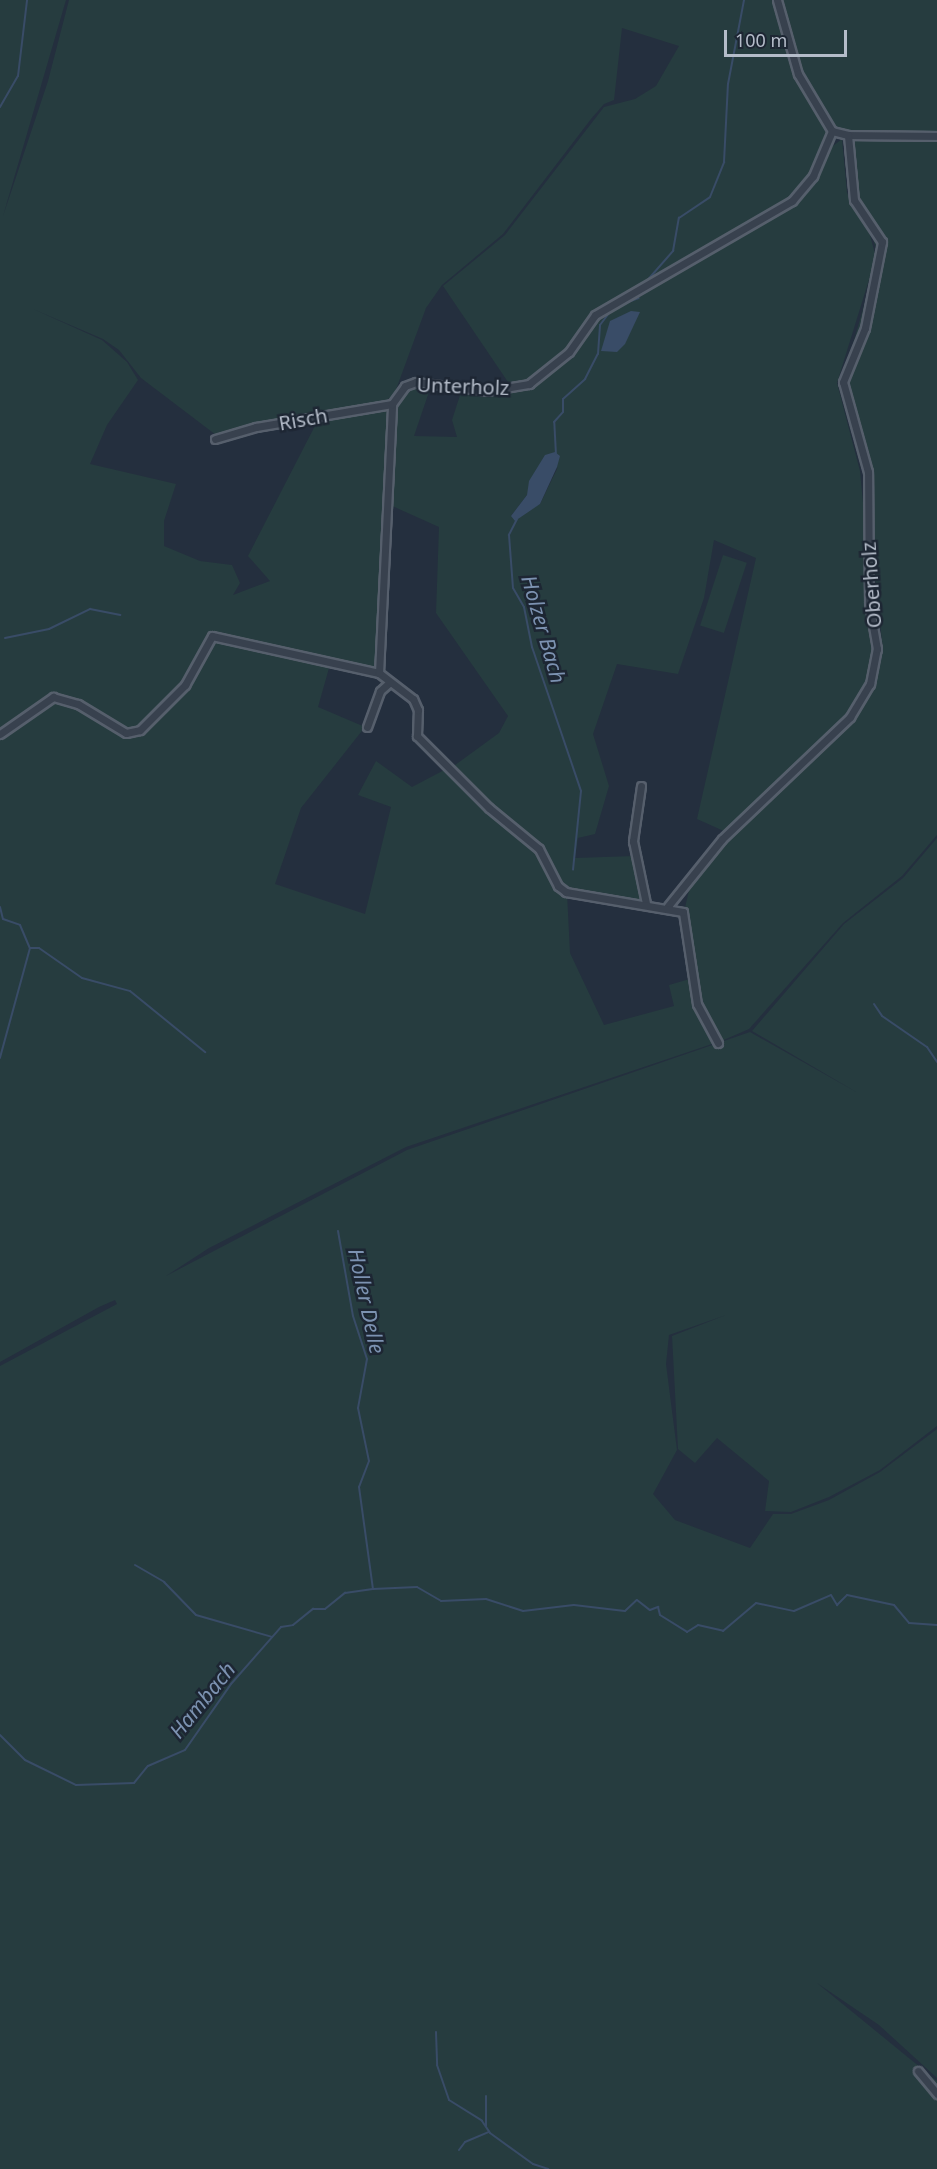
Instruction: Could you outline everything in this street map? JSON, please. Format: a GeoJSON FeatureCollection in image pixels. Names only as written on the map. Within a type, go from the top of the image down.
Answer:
{"type":"FeatureCollection","features":[{"type":"Feature","properties":{"kind":"street"},"geometry":{"type":"LineString","coordinates":[[777,0],[798,74],[832,131],[848,135],[937,136]]}},
{"type":"Feature","properties":{"kind":"street","name":"Unterholz"},"geometry":{"type":"LineString","coordinates":[[379,673],[392,404],[405,386],[416,382],[487,391],[529,384],[570,352],[595,315],[792,201],[816,170],[832,131]]}},
{"type":"Feature","properties":{"kind":"street","name":"Oberholz"},"geometry":{"type":"LineString","coordinates":[[668,906],[722,839],[850,717],[870,684],[877,649],[869,603],[868,472],[843,382],[865,328],[882,242],[854,200],[848,135]]}},
{"type":"Feature","properties":{"kind":"street","name":"Risch"},"geometry":{"type":"LineString","coordinates":[[215,439],[256,427],[392,404]]}},
{"type":"Feature","properties":{"kind":"street"},"geometry":{"type":"LineString","coordinates":[[0,734],[19,717],[53,697],[78,704],[126,733],[140,730],[185,685],[212,636],[379,673],[413,699],[418,710],[417,736],[489,808],[539,849],[558,886],[566,892],[668,906],[683,912],[700,1013],[718,1043]]}},
{"type":"Feature","properties":{"kind":"street"},"geometry":{"type":"LineString","coordinates":[[367,727],[380,691],[390,682]]}},
{"type":"Feature","properties":{"kind":"street"},"geometry":{"type":"LineString","coordinates":[[641,786],[633,841],[646,903]]}},
{"type":"Feature","properties":{"kind":"street"},"geometry":{"type":"LineString","coordinates":[[918,2071],[937,2094]]}},
{"type":"Feature","properties":{"kind":"green space"},"geometry":{"type":"Polygon","coordinates":[[[0,0],[66,0],[3,216],[48,81],[69,0],[937,0],[937,135],[848,131],[834,126],[805,84],[780,21],[796,75],[827,132],[811,175],[792,198],[595,313],[569,352],[528,383],[512,388],[443,286],[505,235],[604,107],[635,99],[656,86],[679,46],[622,28],[614,100],[604,104],[591,119],[503,234],[442,285],[426,308],[394,395],[385,401],[216,435],[141,378],[119,350],[103,339],[33,309],[102,340],[127,362],[138,380],[107,425],[90,464],[176,484],[164,521],[164,546],[200,561],[232,565],[240,583],[233,595],[270,581],[248,556],[319,418],[387,408],[378,672],[213,635],[206,640],[183,685],[139,729],[126,732],[79,703],[54,696],[0,733],[0,0]]]}},
{"type":"Feature","properties":{"kind":"green space"},"geometry":{"type":"Polygon","coordinates":[[[855,137],[937,137],[937,835],[902,876],[843,923],[749,1029],[719,1042],[701,1012],[684,912],[693,873],[851,717],[875,687],[883,650],[863,470],[842,383],[878,256],[868,221],[850,192],[851,143],[855,137]]]}},
{"type":"Feature","properties":{"kind":"green space"},"geometry":{"type":"Polygon","coordinates":[[[842,139],[847,193],[866,221],[876,257],[837,383],[860,471],[877,650],[871,684],[848,716],[726,832],[697,819],[756,558],[714,540],[704,598],[678,674],[617,664],[593,734],[609,786],[595,834],[578,838],[575,858],[634,856],[645,902],[566,890],[559,885],[540,848],[451,768],[499,733],[508,716],[436,613],[439,527],[390,505],[395,406],[409,387],[431,386],[414,436],[457,437],[452,420],[461,392],[513,391],[552,371],[596,315],[789,205],[808,188],[829,149],[842,139]],[[558,467],[527,495],[511,516],[540,504],[558,467]]]}},
{"type":"Feature","properties":{"kind":"green space"},"geometry":{"type":"Polygon","coordinates":[[[723,555],[747,563],[724,633],[700,625],[723,555]]]}},
{"type":"Feature","properties":{"kind":"green space"},"geometry":{"type":"Polygon","coordinates":[[[213,637],[331,661],[318,707],[365,727],[301,808],[275,884],[365,914],[391,807],[358,795],[376,761],[412,787],[448,768],[539,850],[567,893],[570,953],[604,1025],[674,1006],[669,985],[693,978],[698,1014],[715,1043],[406,1147],[209,1248],[166,1276],[407,1150],[750,1032],[858,1093],[752,1031],[844,924],[903,878],[937,838],[937,1426],[880,1470],[829,1497],[791,1512],[765,1511],[769,1481],[717,1438],[695,1463],[678,1449],[672,1336],[726,1315],[669,1335],[666,1364],[677,1450],[653,1494],[675,1520],[750,1548],[773,1514],[791,1514],[829,1500],[880,1472],[937,1429],[937,2078],[879,2025],[817,1983],[937,2081],[937,2169],[0,2169],[0,1366],[117,1304],[115,1300],[99,1307],[0,1362],[0,736],[53,699],[64,699],[125,734],[139,732],[185,686],[213,637]]]}},
{"type":"Feature","properties":{"kind":"water"},"geometry":{"type":"Polygon","coordinates":[[[631,311],[640,312],[625,344],[617,352],[601,351],[610,321],[631,311]]]}},
{"type":"Feature","properties":{"kind":"water"},"geometry":{"type":"Polygon","coordinates":[[[555,452],[560,456],[557,467],[540,504],[515,521],[511,516],[527,495],[529,481],[545,455],[555,452]]]}},
{"type":"Feature","properties":{"kind":"waterway"},"geometry":{"type":"LineString","coordinates":[[0,107],[18,76],[27,0]]}},
{"type":"Feature","properties":{"kind":"waterway","name":"Holzer Bach"},"geometry":{"type":"LineString","coordinates":[[645,283],[673,251],[679,218],[710,197],[724,162],[728,84],[744,0]]}},
{"type":"Feature","properties":{"kind":"waterway","name":"Holzer Bach"},"geometry":{"type":"LineString","coordinates":[[617,306],[639,298]]}},
{"type":"Feature","properties":{"kind":"waterway","name":"Holzer Bach"},"geometry":{"type":"LineString","coordinates":[[556,455],[554,422],[563,412],[563,399],[585,379],[598,354],[600,325],[613,308]]}},
{"type":"Feature","properties":{"kind":"waterway","name":"Holzer Bach"},"geometry":{"type":"LineString","coordinates":[[517,519],[509,535],[513,588],[524,607],[532,647],[581,791],[573,870]]}},
{"type":"Feature","properties":{"kind":"waterway"},"geometry":{"type":"LineString","coordinates":[[5,638],[49,629],[90,609],[120,615]]}},
{"type":"Feature","properties":{"kind":"waterway"},"geometry":{"type":"LineString","coordinates":[[0,907],[3,919],[20,925],[30,948],[0,1058]]}},
{"type":"Feature","properties":{"kind":"waterway"},"geometry":{"type":"LineString","coordinates":[[30,948],[39,948],[82,978],[130,991],[205,1052]]}},
{"type":"Feature","properties":{"kind":"waterway"},"geometry":{"type":"LineString","coordinates":[[874,1004],[882,1016],[927,1047],[937,1062]]}},
{"type":"Feature","properties":{"kind":"waterway","name":"Holler Delle"},"geometry":{"type":"LineString","coordinates":[[338,1231],[353,1316],[367,1359],[358,1408],[369,1461],[359,1487],[373,1589]]}},
{"type":"Feature","properties":{"kind":"waterway"},"geometry":{"type":"LineString","coordinates":[[135,1565],[164,1582],[196,1615],[272,1637]]}},
{"type":"Feature","properties":{"kind":"waterway","name":"Hambach"},"geometry":{"type":"LineString","coordinates":[[0,1735],[25,1760],[76,1785],[134,1783],[148,1766],[185,1750],[231,1684],[281,1627],[293,1625],[313,1609],[325,1609],[345,1593],[373,1589],[417,1587],[441,1601],[486,1599],[523,1611],[574,1605],[625,1611],[637,1600],[650,1610],[658,1607],[660,1615],[687,1632],[698,1625],[723,1631],[756,1603],[794,1611],[831,1595],[837,1605],[847,1595],[894,1605],[909,1623],[937,1625]]}},
{"type":"Feature","properties":{"kind":"waterway"},"geometry":{"type":"LineString","coordinates":[[436,2032],[437,2065],[449,2100],[482,2121],[490,2133],[533,2164],[548,2169]]}},
{"type":"Feature","properties":{"kind":"waterway"},"geometry":{"type":"LineString","coordinates":[[486,2096],[486,2126]]}},
{"type":"Feature","properties":{"kind":"waterway"},"geometry":{"type":"LineString","coordinates":[[459,2150],[465,2142],[489,2132]]}}]}
